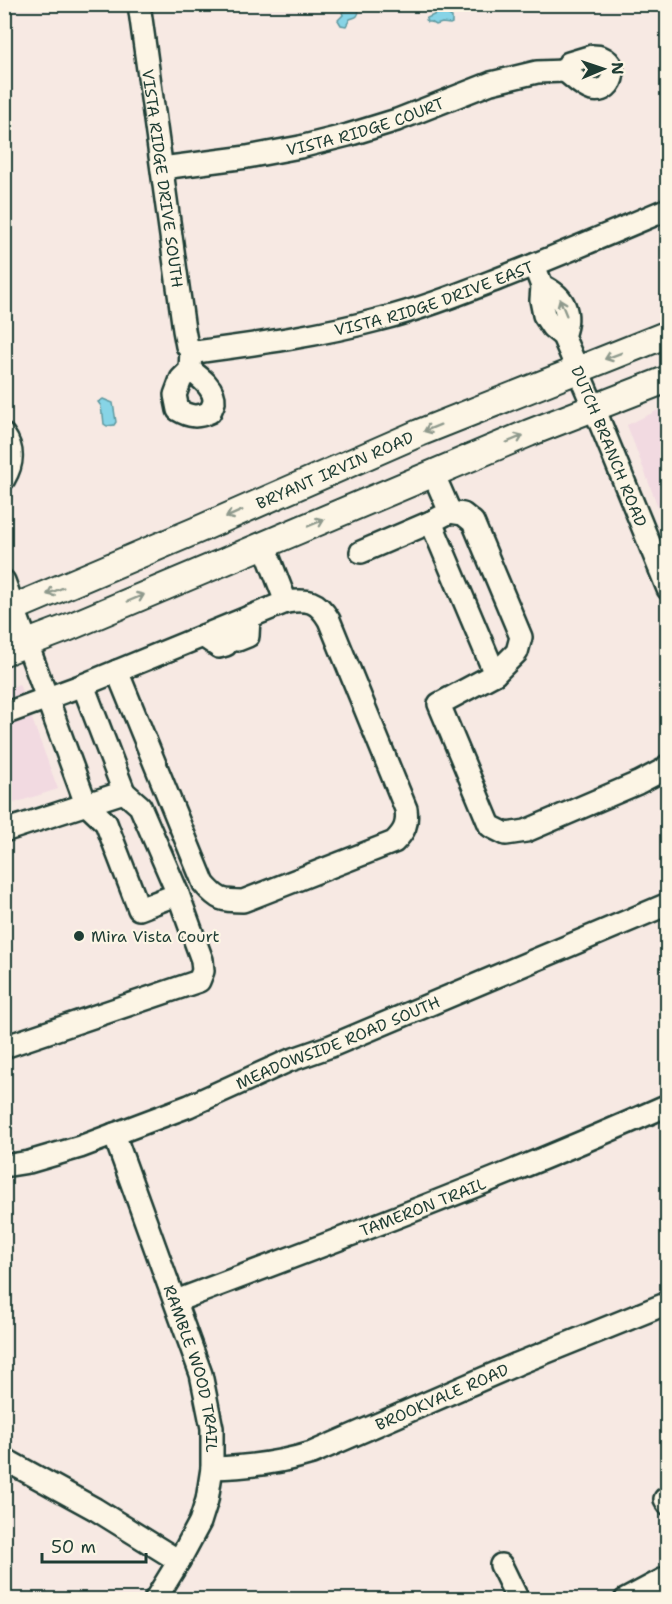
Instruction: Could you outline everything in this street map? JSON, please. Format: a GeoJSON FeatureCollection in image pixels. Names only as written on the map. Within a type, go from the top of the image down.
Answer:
{"type":"FeatureCollection","features":[{"type":"Feature","properties":{"kind":"main road","name":"BRYANT IRVIN ROAD"},"geometry":{"type":"LineString","coordinates":[[10,610],[419,433],[668,334]]}},
{"type":"Feature","properties":{"kind":"main road"},"geometry":{"type":"LineString","coordinates":[[4,652],[529,433],[668,379]]}},
{"type":"Feature","properties":{"kind":"street","name":"VISTA RIDGE DRIVE SOUTH"},"geometry":{"type":"LineString","coordinates":[[139,4],[184,330],[191,360]]}},
{"type":"Feature","properties":{"kind":"street","name":"VISTA RIDGE COURT"},"geometry":{"type":"LineString","coordinates":[[162,168],[247,157],[300,147],[397,120],[491,82],[537,72],[565,71]]}},
{"type":"Feature","properties":{"kind":"street","name":"VISTA RIDGE DRIVE EAST"},"geometry":{"type":"LineString","coordinates":[[191,360],[196,352],[341,329],[439,302],[668,209]]}},
{"type":"Feature","properties":{"kind":"street","name":"DUTCH BRANCH ROAD"},"geometry":{"type":"LineString","coordinates":[[534,265],[542,286],[541,300],[544,315],[552,327],[563,336],[668,589]]}},
{"type":"Feature","properties":{"kind":"street"},"geometry":{"type":"LineString","coordinates":[[4,435],[12,457],[11,467],[4,479]]}},
{"type":"Feature","properties":{"kind":"street"},"geometry":{"type":"LineString","coordinates":[[433,473],[450,512]]}},
{"type":"Feature","properties":{"kind":"street"},"geometry":{"type":"LineString","coordinates":[[361,552],[450,512],[463,514],[473,522],[521,637],[517,652],[495,674],[439,704],[490,826],[506,834],[526,831],[638,783],[668,765]]}},
{"type":"Feature","properties":{"kind":"street"},"geometry":{"type":"LineString","coordinates":[[431,522],[495,674]]}},
{"type":"Feature","properties":{"kind":"street"},"geometry":{"type":"LineString","coordinates":[[264,545],[286,602]]}},
{"type":"Feature","properties":{"kind":"street"},"geometry":{"type":"LineString","coordinates":[[4,582],[10,610],[28,643],[86,804],[106,823],[139,909],[178,894]]}},
{"type":"Feature","properties":{"kind":"street"},"geometry":{"type":"LineString","coordinates":[[4,714],[83,685],[117,671],[203,636],[249,617],[286,602],[300,600],[311,602],[322,608],[329,620],[406,808],[408,821],[404,832],[394,842],[243,901],[226,901],[214,896],[204,884],[117,671]]}},
{"type":"Feature","properties":{"kind":"street"},"geometry":{"type":"LineString","coordinates":[[203,636],[219,647],[248,636],[249,617]]}},
{"type":"Feature","properties":{"kind":"street"},"geometry":{"type":"LineString","coordinates":[[4,1047],[199,981],[203,971],[202,960],[178,894],[140,806],[124,792],[83,685]]}},
{"type":"Feature","properties":{"kind":"street"},"geometry":{"type":"LineString","coordinates":[[4,831],[124,792]]}},
{"type":"Feature","properties":{"kind":"street","name":"MEADOWSIDE ROAD SOUTH"},"geometry":{"type":"LineString","coordinates":[[4,1166],[28,1162],[80,1147],[189,1106],[288,1061],[342,1042],[668,904]]}},
{"type":"Feature","properties":{"kind":"street","name":"TAMERON TRAIL"},"geometry":{"type":"LineString","coordinates":[[176,1301],[387,1222],[668,1105]]}},
{"type":"Feature","properties":{"kind":"street","name":"RAMBLE WOOD TRAIL"},"geometry":{"type":"LineString","coordinates":[[114,1134],[201,1374],[212,1428],[212,1468],[207,1500],[200,1522],[155,1599]]}},
{"type":"Feature","properties":{"kind":"street","name":"BROOKVALE ROAD"},"geometry":{"type":"LineString","coordinates":[[212,1468],[246,1467],[294,1459],[312,1453],[517,1364],[668,1304]]}},
{"type":"Feature","properties":{"kind":"street"},"geometry":{"type":"LineString","coordinates":[[4,1459],[95,1509],[179,1561]]}},
{"type":"Feature","properties":{"kind":"street"},"geometry":{"type":"LineString","coordinates":[[501,1565],[518,1599]]}},
{"type":"Feature","properties":{"kind":"street"},"geometry":{"type":"LineString","coordinates":[[625,1599],[668,1576]]}},
{"type":"Feature","properties":{"kind":"shaded area"},"geometry":{"type":"Polygon","coordinates":[[[667,406],[667,531],[627,425],[667,406]]]}},
{"type":"Feature","properties":{"kind":"shaded area"},"geometry":{"type":"Polygon","coordinates":[[[19,684],[58,789],[5,806],[5,690],[19,684]]]}},
{"type":"Feature","properties":{"kind":"water"},"geometry":{"type":"Polygon","coordinates":[[[350,6],[359,11],[358,15],[350,19],[346,26],[341,25],[338,20],[343,15],[342,12],[350,6]]]}},
{"type":"Feature","properties":{"kind":"water"},"geometry":{"type":"Polygon","coordinates":[[[440,12],[452,17],[452,23],[436,25],[427,22],[427,18],[440,12]]]}},
{"type":"Feature","properties":{"kind":"water"},"geometry":{"type":"Polygon","coordinates":[[[103,399],[113,403],[116,422],[114,425],[104,424],[101,406],[98,402],[103,399]]]}},
{"type":"Feature","properties":{"kind":"place","name":"Mira Vista Court"},"geometry":{"type":"Point","coordinates":[79,936]}}]}
